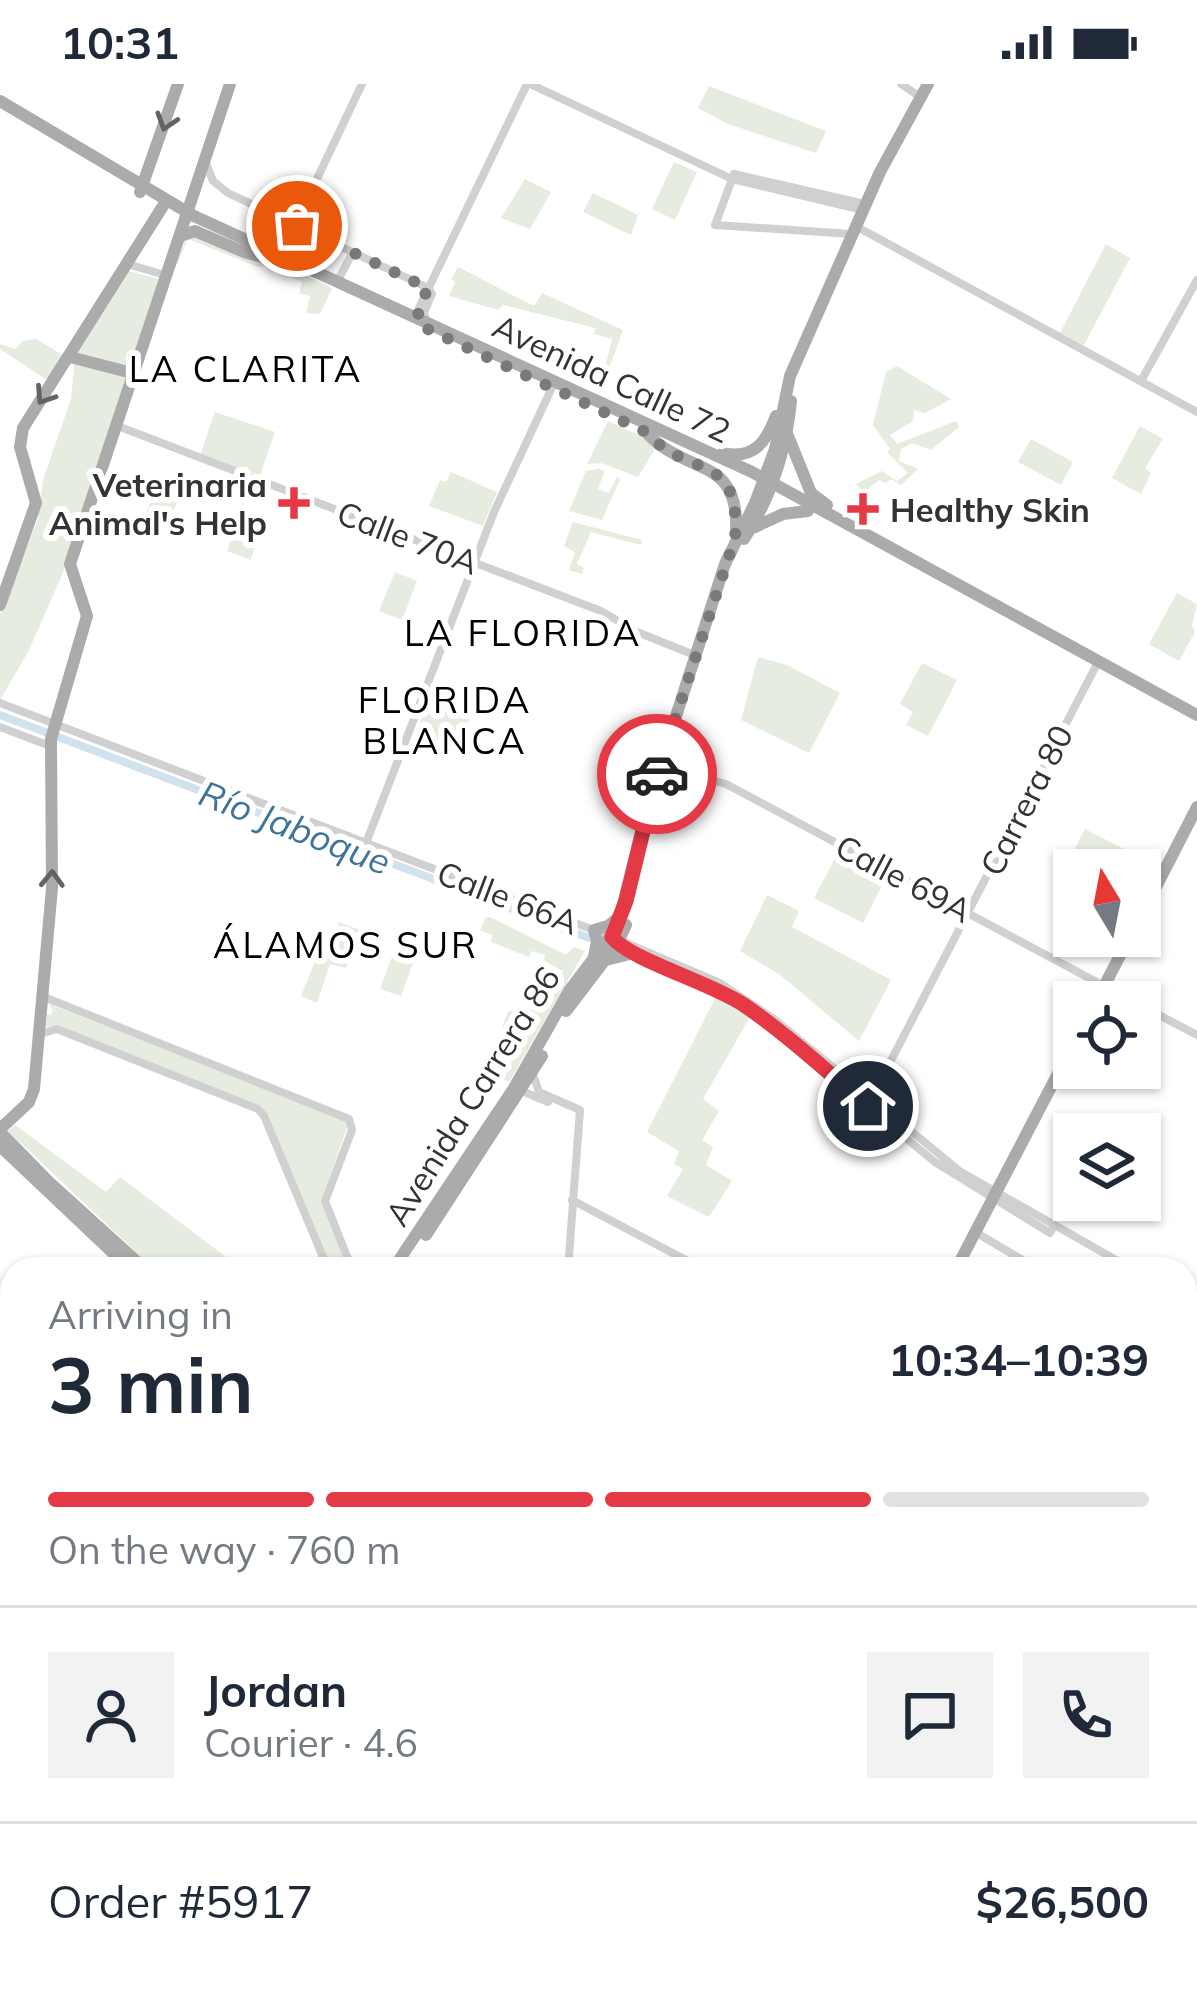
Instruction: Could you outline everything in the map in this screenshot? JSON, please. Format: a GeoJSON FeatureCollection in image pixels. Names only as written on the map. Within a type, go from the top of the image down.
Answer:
{"type":"FeatureCollection","features":[{"type":"Feature","properties":{"kind":"main road"},"geometry":{"type":"LineString","coordinates":[[150,227],[141,189],[178,84]]}},
{"type":"Feature","properties":{"kind":"main road"},"geometry":{"type":"LineString","coordinates":[[132,1257],[0,1131],[32,1097],[40,1034],[52,878],[52,734],[87,616],[70,564],[230,84]]}},
{"type":"Feature","properties":{"kind":"main road","name":"Avenida Carrera 86"},"geometry":{"type":"LineString","coordinates":[[624,920],[649,800],[742,534],[788,434],[795,382],[864,207],[928,88]]}},
{"type":"Feature","properties":{"kind":"main road","name":"Avenida Carrera 86"},"geometry":{"type":"LineString","coordinates":[[768,484],[786,387],[928,88]]}},
{"type":"Feature","properties":{"kind":"main road","name":"Avenida Calle 72"},"geometry":{"type":"LineString","coordinates":[[0,105],[124,174],[163,206],[421,320]]}},
{"type":"Feature","properties":{"kind":"main road","name":"Avenida Calle 72"},"geometry":{"type":"LineString","coordinates":[[0,105],[186,215]]}},
{"type":"Feature","properties":{"kind":"main road"},"geometry":{"type":"LineString","coordinates":[[124,174],[140,172],[153,161]]}},
{"type":"Feature","properties":{"kind":"main road"},"geometry":{"type":"LineString","coordinates":[[198,172],[199,197],[207,213],[262,239],[276,256]]}},
{"type":"Feature","properties":{"kind":"main road"},"geometry":{"type":"LineString","coordinates":[[0,605],[36,503],[20,436],[163,206]]}},
{"type":"Feature","properties":{"kind":"main road"},"geometry":{"type":"LineString","coordinates":[[179,236],[195,231],[236,250],[276,256]]}},
{"type":"Feature","properties":{"kind":"main road","name":"Avenida Calle 72"},"geometry":{"type":"LineString","coordinates":[[276,256],[338,280],[768,484],[1197,719]]}},
{"type":"Feature","properties":{"kind":"main road"},"geometry":{"type":"LineString","coordinates":[[70,357],[132,373]]}},
{"type":"Feature","properties":{"kind":"main road"},"geometry":{"type":"LineString","coordinates":[[648,429],[673,430],[722,453],[741,456],[763,445],[786,387]]}},
{"type":"Feature","properties":{"kind":"main road"},"geometry":{"type":"LineString","coordinates":[[648,429],[657,443],[724,479],[736,504],[742,534],[783,514],[808,511]]}},
{"type":"Feature","properties":{"kind":"main road"},"geometry":{"type":"LineString","coordinates":[[788,434],[812,495],[853,520],[860,531]]}},
{"type":"Feature","properties":{"kind":"main road","name":"Avenida Calle 72"},"geometry":{"type":"LineString","coordinates":[[768,484],[808,511],[1097,664]]}},
{"type":"Feature","properties":{"kind":"main road","name":"Avenida Carrera 86"},"geometry":{"type":"LineString","coordinates":[[401,1257],[514,1088],[568,991],[616,940],[742,534]]}},
{"type":"Feature","properties":{"kind":"main road"},"geometry":{"type":"LineString","coordinates":[[1161,877],[1197,807]]}},
{"type":"Feature","properties":{"kind":"main road"},"geometry":{"type":"LineString","coordinates":[[624,920],[636,951],[597,960],[594,930],[624,920]]}},
{"type":"Feature","properties":{"kind":"main road","name":"Avenida Carrera 86"},"geometry":{"type":"LineString","coordinates":[[411,1257],[522,1091],[597,960]]}},
{"type":"Feature","properties":{"kind":"main road"},"geometry":{"type":"LineString","coordinates":[[962,1257],[1053,1083]]}},
{"type":"Feature","properties":{"kind":"main road"},"geometry":{"type":"LineString","coordinates":[[0,1146],[117,1257]]}},
{"type":"Feature","properties":{"kind":"main road"},"geometry":{"type":"LineString","coordinates":[[66,1211],[100,1228]]}},
{"type":"Feature","properties":{"kind":"street"},"geometry":{"type":"LineString","coordinates":[[295,225],[362,84]]}},
{"type":"Feature","properties":{"kind":"street"},"geometry":{"type":"LineString","coordinates":[[428,288],[531,84],[721,173],[864,207]]}},
{"type":"Feature","properties":{"kind":"street"},"geometry":{"type":"LineString","coordinates":[[901,84],[928,88]]}},
{"type":"Feature","properties":{"kind":"street"},"geometry":{"type":"LineString","coordinates":[[204,156],[211,177],[221,188],[428,288],[431,294],[421,320]]}},
{"type":"Feature","properties":{"kind":"street"},"geometry":{"type":"LineString","coordinates":[[733,177],[715,225],[857,233],[1197,412]]}},
{"type":"Feature","properties":{"kind":"street"},"geometry":{"type":"LineString","coordinates":[[338,280],[352,252]]}},
{"type":"Feature","properties":{"kind":"street"},"geometry":{"type":"LineString","coordinates":[[127,264],[165,275]]}},
{"type":"Feature","properties":{"kind":"street"},"geometry":{"type":"LineString","coordinates":[[1141,381],[1196,283]]}},
{"type":"Feature","properties":{"kind":"street"},"geometry":{"type":"LineString","coordinates":[[366,843],[504,488],[554,384]]}},
{"type":"Feature","properties":{"kind":"street","name":"Calle 70A"},"geometry":{"type":"LineString","coordinates":[[115,425],[601,611],[634,631],[698,656]]}},
{"type":"Feature","properties":{"kind":"street","name":"Carrera 80"},"geometry":{"type":"LineString","coordinates":[[862,1097],[886,1066],[1097,664]]}},
{"type":"Feature","properties":{"kind":"street","name":"Calle 66A"},"geometry":{"type":"LineString","coordinates":[[0,703],[52,734]]}},
{"type":"Feature","properties":{"kind":"street","name":"Calle 66A"},"geometry":{"type":"LineString","coordinates":[[0,727],[52,734],[366,843],[594,930],[736,992],[935,1162],[1108,1257]]}},
{"type":"Feature","properties":{"kind":"street","name":"Calle 69A"},"geometry":{"type":"LineString","coordinates":[[667,767],[726,784],[1095,981]]}},
{"type":"Feature","properties":{"kind":"street"},"geometry":{"type":"LineString","coordinates":[[43,996],[352,1122],[326,1205],[347,1257]]}},
{"type":"Feature","properties":{"kind":"street","name":"Calle 69A"},"geometry":{"type":"LineString","coordinates":[[1161,1017],[1197,1036]]}},
{"type":"Feature","properties":{"kind":"street"},"geometry":{"type":"LineString","coordinates":[[91,1042],[85,1031],[97,1021]]}},
{"type":"Feature","properties":{"kind":"street"},"geometry":{"type":"LineString","coordinates":[[40,1034],[54,1029],[91,1042],[263,1114],[323,1257]]}},
{"type":"Feature","properties":{"kind":"street"},"geometry":{"type":"LineString","coordinates":[[533,1072],[539,1092],[578,1111]]}},
{"type":"Feature","properties":{"kind":"street"},"geometry":{"type":"LineString","coordinates":[[233,1098],[244,1089],[243,1078]]}},
{"type":"Feature","properties":{"kind":"street"},"geometry":{"type":"LineString","coordinates":[[522,1091],[578,1111]]}},
{"type":"Feature","properties":{"kind":"street"},"geometry":{"type":"LineString","coordinates":[[567,1257],[578,1111]]}},
{"type":"Feature","properties":{"kind":"street"},"geometry":{"type":"LineString","coordinates":[[573,1201],[681,1257]]}},
{"type":"Feature","properties":{"kind":"street"},"geometry":{"type":"LineString","coordinates":[[975,1232],[1018,1257]]}},
{"type":"Feature","properties":{"kind":"shaded area"},"geometry":{"type":"Polygon","coordinates":[[[709,86],[826,131],[816,153],[728,124],[698,108],[709,86]]]}},
{"type":"Feature","properties":{"kind":"shaded area"},"geometry":{"type":"Polygon","coordinates":[[[674,162],[697,172],[675,220],[652,209],[674,162]]]}},
{"type":"Feature","properties":{"kind":"shaded area"},"geometry":{"type":"Polygon","coordinates":[[[525,179],[551,192],[530,229],[501,218],[525,179]]]}},
{"type":"Feature","properties":{"kind":"shaded area"},"geometry":{"type":"Polygon","coordinates":[[[593,193],[638,215],[631,235],[583,212],[593,193]]]}},
{"type":"Feature","properties":{"kind":"shaded area"},"geometry":{"type":"Polygon","coordinates":[[[261,211],[309,233],[299,255],[249,229],[261,211]]]}},
{"type":"Feature","properties":{"kind":"shaded area"},"geometry":{"type":"Polygon","coordinates":[[[187,234],[270,260],[329,286],[320,314],[306,313],[310,296],[299,293],[302,282],[188,239],[173,273],[187,234]]]}},
{"type":"Feature","properties":{"kind":"shaded area"},"geometry":{"type":"Polygon","coordinates":[[[1106,244],[1130,258],[1084,345],[1060,333],[1106,244]]]}},
{"type":"Feature","properties":{"kind":"shaded area"},"geometry":{"type":"Polygon","coordinates":[[[458,267],[534,306],[542,293],[623,330],[607,374],[612,339],[594,334],[595,328],[449,296],[458,267]]]}},
{"type":"Feature","properties":{"kind":"shaded area"},"geometry":{"type":"Polygon","coordinates":[[[128,271],[159,279],[62,575],[28,652],[0,700],[0,615],[38,519],[43,480],[71,399],[75,356],[128,271]]]}},
{"type":"Feature","properties":{"kind":"shaded area"},"geometry":{"type":"Polygon","coordinates":[[[36,339],[63,355],[47,380],[0,349],[0,344],[16,349],[22,341],[36,339]]]}},
{"type":"Feature","properties":{"kind":"shaded area"},"geometry":{"type":"Polygon","coordinates":[[[897,366],[951,399],[925,413],[914,410],[913,421],[890,435],[897,444],[956,421],[959,427],[931,450],[912,443],[901,449],[899,461],[918,469],[901,485],[891,479],[879,480],[864,492],[856,484],[882,471],[897,481],[908,473],[887,452],[890,449],[873,425],[886,372],[897,366]]]}},
{"type":"Feature","properties":{"kind":"shaded area"},"geometry":{"type":"Polygon","coordinates":[[[215,412],[275,432],[260,475],[200,455],[215,412]]]}},
{"type":"Feature","properties":{"kind":"shaded area"},"geometry":{"type":"Polygon","coordinates":[[[608,421],[645,438],[655,449],[638,477],[601,463],[587,464],[608,421]]]}},
{"type":"Feature","properties":{"kind":"shaded area"},"geometry":{"type":"Polygon","coordinates":[[[1140,426],[1163,439],[1145,468],[1151,473],[1141,494],[1112,478],[1140,426]]]}},
{"type":"Feature","properties":{"kind":"shaded area"},"geometry":{"type":"Polygon","coordinates":[[[1031,439],[1073,462],[1061,485],[1018,462],[1031,439]]]}},
{"type":"Feature","properties":{"kind":"shaded area"},"geometry":{"type":"Polygon","coordinates":[[[586,471],[605,471],[598,489],[609,493],[620,479],[602,520],[569,511],[586,471]]]}},
{"type":"Feature","properties":{"kind":"shaded area"},"geometry":{"type":"Polygon","coordinates":[[[451,472],[497,492],[483,526],[429,506],[440,480],[446,482],[451,472]]]}},
{"type":"Feature","properties":{"kind":"shaded area"},"geometry":{"type":"Polygon","coordinates":[[[160,480],[183,488],[166,529],[143,520],[160,480]]]}},
{"type":"Feature","properties":{"kind":"shaded area"},"geometry":{"type":"Polygon","coordinates":[[[242,513],[262,521],[251,560],[227,551],[242,513]]]}},
{"type":"Feature","properties":{"kind":"shaded area"},"geometry":{"type":"Polygon","coordinates":[[[573,522],[642,540],[641,545],[591,532],[577,564],[584,568],[582,574],[569,570],[575,552],[564,546],[573,522]]]}},
{"type":"Feature","properties":{"kind":"shaded area"},"geometry":{"type":"Polygon","coordinates":[[[395,572],[417,581],[402,620],[379,611],[395,572]]]}},
{"type":"Feature","properties":{"kind":"shaded area"},"geometry":{"type":"Polygon","coordinates":[[[1177,593],[1197,604],[1195,632],[1179,661],[1149,644],[1177,593]]]}},
{"type":"Feature","properties":{"kind":"shaded area"},"geometry":{"type":"Polygon","coordinates":[[[758,657],[787,665],[840,693],[809,753],[741,720],[758,657]]]}},
{"type":"Feature","properties":{"kind":"shaded area"},"geometry":{"type":"Polygon","coordinates":[[[922,663],[957,680],[928,736],[906,725],[913,712],[900,704],[922,663]]]}},
{"type":"Feature","properties":{"kind":"shaded area"},"geometry":{"type":"Polygon","coordinates":[[[433,688],[475,704],[457,751],[415,735],[433,688]]]}},
{"type":"Feature","properties":{"kind":"shaded area"},"geometry":{"type":"Polygon","coordinates":[[[1085,829],[1124,849],[1075,849],[1085,829]]]}},
{"type":"Feature","properties":{"kind":"shaded area"},"geometry":{"type":"Polygon","coordinates":[[[841,847],[889,871],[863,923],[814,898],[841,847]]]}},
{"type":"Feature","properties":{"kind":"shaded area"},"geometry":{"type":"Polygon","coordinates":[[[767,895],[799,911],[792,927],[891,980],[859,1041],[779,974],[740,951],[767,895]]]}},
{"type":"Feature","properties":{"kind":"shaded area"},"geometry":{"type":"Polygon","coordinates":[[[490,917],[566,955],[574,947],[585,951],[509,1082],[498,1077],[503,1061],[491,1057],[508,1012],[524,1007],[533,1010],[534,996],[545,999],[563,971],[544,961],[545,955],[532,951],[529,957],[491,942],[492,935],[480,930],[490,917]]]}},
{"type":"Feature","properties":{"kind":"shaded area"},"geometry":{"type":"Polygon","coordinates":[[[339,922],[360,930],[346,968],[330,964],[317,1003],[301,996],[316,959],[324,960],[339,922]]]}},
{"type":"Feature","properties":{"kind":"shaded area"},"geometry":{"type":"Polygon","coordinates":[[[397,944],[417,952],[401,996],[380,989],[397,944]]]}},
{"type":"Feature","properties":{"kind":"shaded area"},"geometry":{"type":"Polygon","coordinates":[[[717,995],[750,1017],[703,1099],[719,1111],[702,1140],[713,1147],[706,1165],[732,1181],[709,1217],[667,1196],[683,1169],[674,1164],[679,1151],[647,1132],[717,995]]]}},
{"type":"Feature","properties":{"kind":"shaded area"},"geometry":{"type":"Polygon","coordinates":[[[49,1004],[349,1122],[322,1198],[344,1257],[325,1257],[264,1112],[58,1026],[46,1027],[47,1014],[53,1010],[49,1004]]]}},
{"type":"Feature","properties":{"kind":"shaded area"},"geometry":{"type":"Polygon","coordinates":[[[15,1125],[106,1192],[120,1177],[226,1257],[141,1257],[8,1131],[15,1125]]]}},
{"type":"Feature","properties":{"kind":"waterway","name":"Río Jaboque"},"geometry":{"type":"LineString","coordinates":[[0,715],[589,938]]}},
{"type":"Feature","properties":{"kind":"way so far"},"geometry":{"type":"LineString","coordinates":[[297,226],[428,288],[418,310],[419,325],[646,432],[728,484],[736,504],[735,538],[657,774]]}},
{"type":"Feature","properties":{"kind":"place","name":"Veterinaria Animal's Help"},"geometry":{"type":"Point","coordinates":[294,503]}},
{"type":"Feature","properties":{"kind":"place","name":"Healthy Skin"},"geometry":{"type":"Point","coordinates":[863,509]}},
{"type":"Feature","properties":{"kind":"district","name":"LA CLARITA"},"geometry":{"type":"Point","coordinates":[246,368]}},
{"type":"Feature","properties":{"kind":"district","name":"LA FLORIDA"},"geometry":{"type":"Point","coordinates":[523,632]}},
{"type":"Feature","properties":{"kind":"district","name":"FLORIDA BLANCA"},"geometry":{"type":"Point","coordinates":[445,720]}},
{"type":"Feature","properties":{"kind":"district","name":"ÁLAMOS SUR"},"geometry":{"type":"Point","coordinates":[346,944]}},
{"type":"Feature","properties":{"kind":"route"},"geometry":{"type":"LineString","coordinates":[[657,774],[626,901],[612,937],[626,950],[705,982],[744,1005],[868,1106]]}}]}
